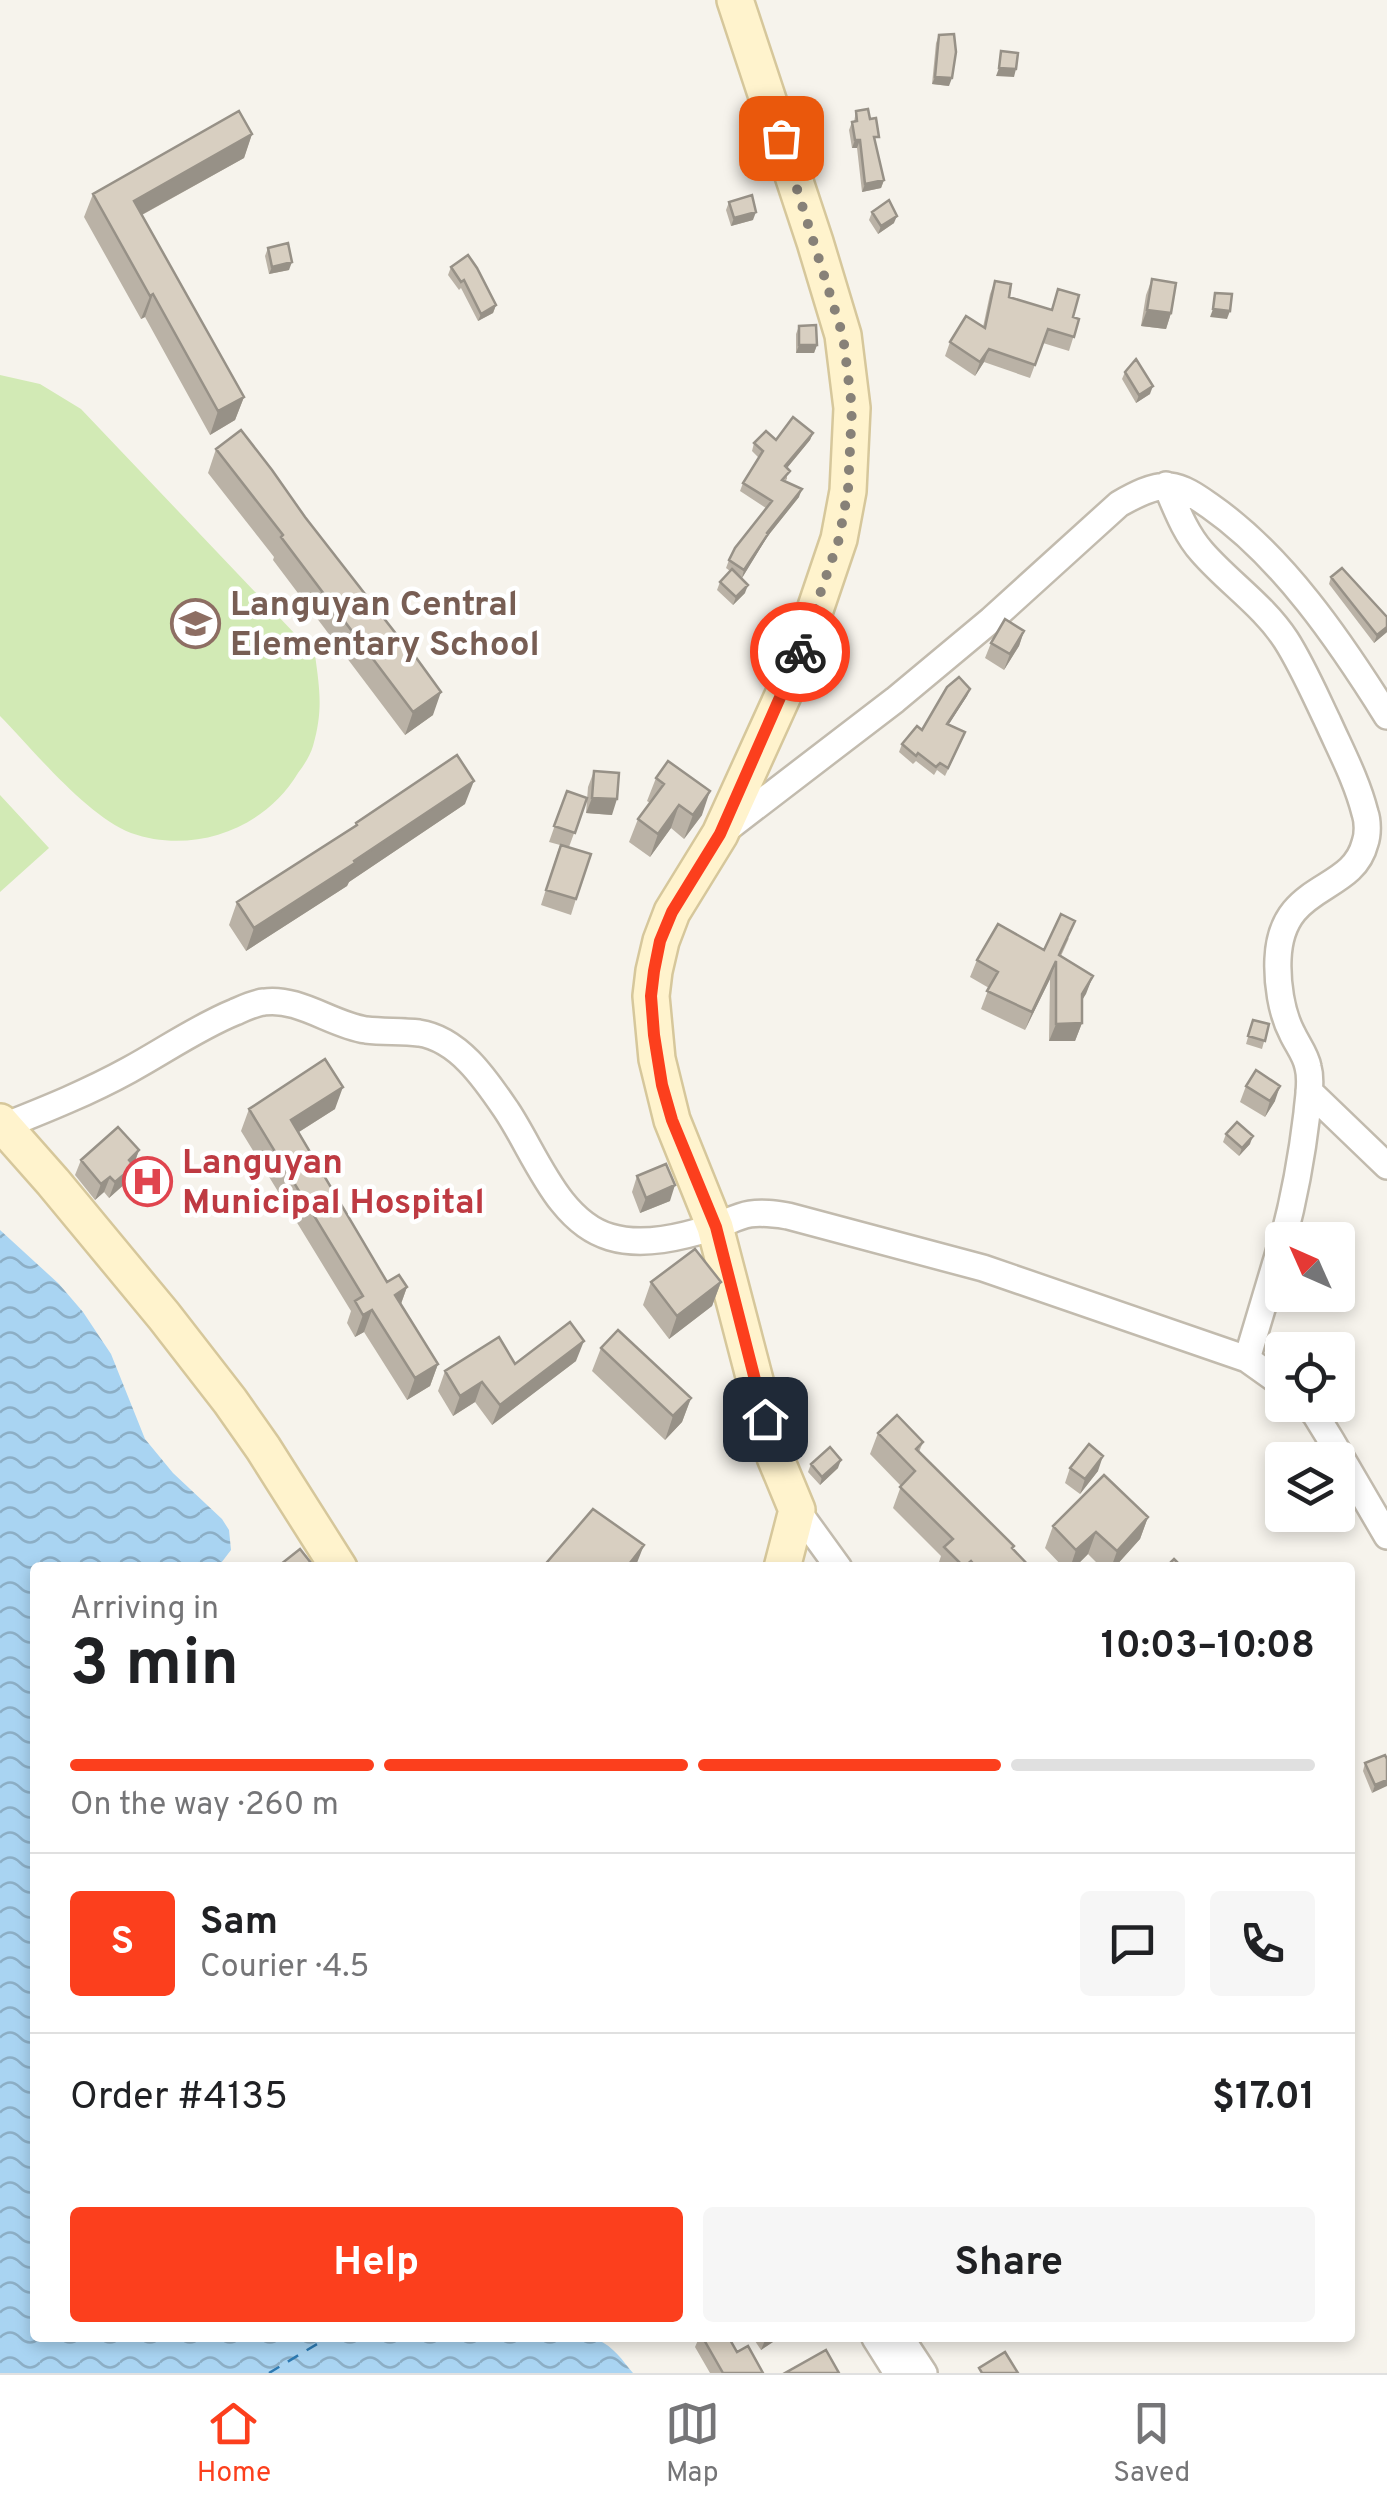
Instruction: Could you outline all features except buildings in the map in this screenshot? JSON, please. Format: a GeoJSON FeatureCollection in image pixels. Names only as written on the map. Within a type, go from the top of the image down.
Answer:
{"type":"FeatureCollection","features":[{"type":"Feature","properties":{"kind":"street"},"geometry":{"type":"LineString","coordinates":[[735,0],[843,336],[852,408],[848,490],[839,539],[795,669],[720,834],[672,912],[660,941],[651,996],[657,1059],[667,1102],[716,1227],[775,1457],[797,1510],[835,1562]]}},
{"type":"Feature","properties":{"kind":"street"},"geometry":{"type":"LineString","coordinates":[[720,834],[909,688],[1120,504],[1137,494],[1166,486],[1190,492],[1244,530],[1325,624],[1387,716]]}},
{"type":"Feature","properties":{"kind":"street"},"geometry":{"type":"LineString","coordinates":[[1166,486],[1176,511],[1201,551],[1286,640],[1351,772],[1367,818],[1366,843],[1357,860],[1297,906],[1280,938],[1282,1005],[1289,1029],[1309,1068],[1304,1140],[1287,1222]]}},
{"type":"Feature","properties":{"kind":"street"},"geometry":{"type":"LineString","coordinates":[[335,1562],[219,1387],[2,1124],[103,1084],[215,1020],[266,1001],[304,1009],[346,1026],[422,1034],[460,1052],[498,1099],[556,1193],[586,1228],[608,1237],[630,1242],[653,1241],[716,1227],[750,1214],[768,1213],[984,1268],[1246,1359],[1265,1372]]}},
{"type":"Feature","properties":{"kind":"street"},"geometry":{"type":"LineString","coordinates":[[1309,1092],[1387,1166]]}},
{"type":"Feature","properties":{"kind":"street"},"geometry":{"type":"LineString","coordinates":[[1246,1359],[1265,1298]]}},
{"type":"Feature","properties":{"kind":"street"},"geometry":{"type":"LineString","coordinates":[[1318,1422],[1387,1536]]}},
{"type":"Feature","properties":{"kind":"street"},"geometry":{"type":"LineString","coordinates":[[784,1562],[797,1510]]}},
{"type":"Feature","properties":{"kind":"street"},"geometry":{"type":"LineString","coordinates":[[878,2342],[898,2373]]}},
{"type":"Feature","properties":{"kind":"street"},"geometry":{"type":"LineString","coordinates":[[904,2342],[924,2373]]}},
{"type":"Feature","properties":{"kind":"green space"},"geometry":{"type":"Polygon","coordinates":[[[0,375],[40,384],[81,409],[315,655],[319,711],[312,750],[284,793],[247,822],[225,832],[179,841],[131,833],[79,798],[0,716],[0,375]]]}},
{"type":"Feature","properties":{"kind":"green space"},"geometry":{"type":"Polygon","coordinates":[[[0,795],[49,848],[0,892],[0,795]]]}},
{"type":"Feature","properties":{"kind":"water"},"geometry":{"type":"Polygon","coordinates":[[[0,1230],[59,1284],[83,1312],[111,1354],[145,1439],[173,1473],[222,1519],[229,1530],[231,1550],[222,1562],[30,1562],[30,2342],[601,2342],[633,2373],[0,2373],[0,1230]]]}},
{"type":"Feature","properties":{"kind":"ferry route"},"geometry":{"type":"LineString","coordinates":[[269,2373],[320,2342]]}},
{"type":"Feature","properties":{"kind":"way so far"},"geometry":{"type":"LineString","coordinates":[[781,138],[843,336],[852,408],[848,490],[839,539],[800,652]]}},
{"type":"Feature","properties":{"kind":"place","name":"Languyan Central Elementary School"},"geometry":{"type":"Point","coordinates":[195,623]}},
{"type":"Feature","properties":{"kind":"place","name":"Languyan Municipal Hospital"},"geometry":{"type":"Point","coordinates":[147,1181]}},
{"type":"Feature","properties":{"kind":"route"},"geometry":{"type":"LineString","coordinates":[[765,1419],[716,1227],[672,1120],[662,1085],[651,996],[660,941],[672,912],[720,834],[800,652]]}}]}
